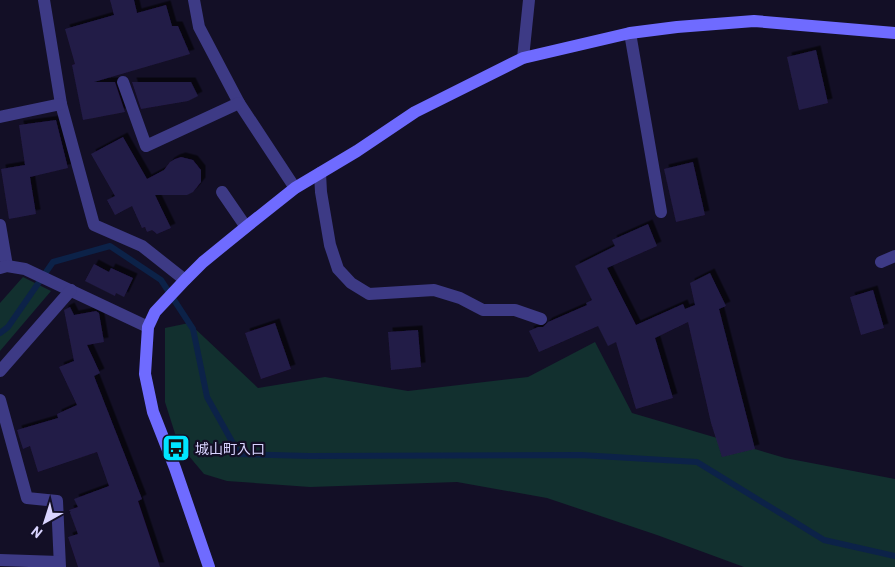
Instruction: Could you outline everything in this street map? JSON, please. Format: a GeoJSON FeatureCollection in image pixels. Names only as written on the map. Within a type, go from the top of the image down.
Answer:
{"type":"FeatureCollection","features":[{"type":"Feature","properties":{"kind":"street"},"geometry":{"type":"LineString","coordinates":[[44,0],[61,104],[94,225],[142,246],[185,280]]}},
{"type":"Feature","properties":{"kind":"street"},"geometry":{"type":"LineString","coordinates":[[194,0],[199,27],[239,103],[295,188]]}},
{"type":"Feature","properties":{"kind":"street"},"geometry":{"type":"LineString","coordinates":[[523,58],[529,0]]}},
{"type":"Feature","properties":{"kind":"street"},"geometry":{"type":"LineString","coordinates":[[209,567],[175,468],[153,412],[145,374],[148,327],[155,312],[185,280],[203,262],[246,226],[295,188],[415,112],[523,58],[630,33],[677,27],[754,22],[895,33]]}},
{"type":"Feature","properties":{"kind":"street"},"geometry":{"type":"LineString","coordinates":[[630,33],[660,212]]}},
{"type":"Feature","properties":{"kind":"street"},"geometry":{"type":"LineString","coordinates":[[123,82],[146,146],[239,103]]}},
{"type":"Feature","properties":{"kind":"street"},"geometry":{"type":"LineString","coordinates":[[0,117],[61,104]]}},
{"type":"Feature","properties":{"kind":"street"},"geometry":{"type":"LineString","coordinates":[[320,173],[321,192],[330,245],[338,269],[351,283],[369,294],[434,290],[460,298],[483,310],[515,310],[541,319]]}},
{"type":"Feature","properties":{"kind":"street"},"geometry":{"type":"LineString","coordinates":[[222,192],[246,226]]}},
{"type":"Feature","properties":{"kind":"street"},"geometry":{"type":"LineString","coordinates":[[0,225],[4,267],[25,269],[148,327]]}},
{"type":"Feature","properties":{"kind":"street"},"geometry":{"type":"LineString","coordinates":[[881,262],[895,256]]}},
{"type":"Feature","properties":{"kind":"street"},"geometry":{"type":"LineString","coordinates":[[0,371],[71,290]]}},
{"type":"Feature","properties":{"kind":"street"},"geometry":{"type":"LineString","coordinates":[[0,400],[27,498],[56,501],[59,565],[0,560]]}},
{"type":"Feature","properties":{"kind":"green space"},"geometry":{"type":"Polygon","coordinates":[[[23,277],[51,291],[0,351],[0,303],[23,277]]]}},
{"type":"Feature","properties":{"kind":"green space"},"geometry":{"type":"Polygon","coordinates":[[[189,323],[258,388],[325,377],[408,391],[528,377],[595,342],[632,413],[785,458],[895,479],[895,567],[744,567],[547,498],[457,482],[310,487],[227,481],[204,474],[178,443],[165,402],[165,328],[189,323]]]}},
{"type":"Feature","properties":{"kind":"building"},"geometry":{"type":"Polygon","coordinates":[[[110,0],[134,0],[137,13],[166,5],[172,26],[178,26],[190,54],[94,82],[115,82],[125,112],[83,120],[72,65],[75,64],[65,29],[114,15],[110,0]]]}},
{"type":"Feature","properties":{"kind":"building"},"geometry":{"type":"Polygon","coordinates":[[[816,50],[828,103],[799,110],[787,57],[816,50]]]}},
{"type":"Feature","properties":{"kind":"building"},"geometry":{"type":"Polygon","coordinates":[[[132,82],[191,82],[198,96],[188,101],[141,109],[132,82]]]}},
{"type":"Feature","properties":{"kind":"building"},"geometry":{"type":"Polygon","coordinates":[[[56,120],[68,168],[30,177],[36,214],[9,219],[1,169],[25,165],[19,125],[56,120]]]}},
{"type":"Feature","properties":{"kind":"building"},"geometry":{"type":"Polygon","coordinates":[[[123,137],[147,179],[164,170],[170,162],[181,157],[193,160],[201,170],[201,182],[193,192],[187,195],[155,195],[171,228],[157,234],[152,230],[147,232],[145,227],[142,228],[132,206],[115,215],[107,200],[115,196],[91,154],[123,137]]]}},
{"type":"Feature","properties":{"kind":"building"},"geometry":{"type":"Polygon","coordinates":[[[693,162],[705,215],[676,222],[664,169],[693,162]]]}},
{"type":"Feature","properties":{"kind":"building"},"geometry":{"type":"Polygon","coordinates":[[[648,224],[657,246],[607,268],[636,325],[683,304],[685,309],[695,305],[690,283],[710,273],[726,306],[719,309],[755,449],[722,457],[711,423],[688,322],[655,338],[673,398],[636,409],[616,342],[608,346],[598,326],[539,352],[529,331],[543,327],[548,322],[587,305],[586,303],[592,300],[575,266],[615,246],[612,240],[648,224]]]}},
{"type":"Feature","properties":{"kind":"building"},"geometry":{"type":"Polygon","coordinates":[[[94,264],[109,272],[111,268],[133,278],[124,297],[116,293],[115,296],[85,281],[94,264]]]}},
{"type":"Feature","properties":{"kind":"building"},"geometry":{"type":"Polygon","coordinates":[[[873,290],[884,328],[861,335],[850,297],[873,290]]]}},
{"type":"Feature","properties":{"kind":"building"},"geometry":{"type":"Polygon","coordinates":[[[70,307],[74,315],[96,311],[99,313],[104,342],[87,345],[100,373],[94,376],[142,499],[138,501],[160,567],[78,567],[68,537],[78,534],[69,510],[78,507],[74,499],[109,486],[97,452],[38,472],[30,446],[23,449],[17,430],[58,418],[57,414],[77,405],[59,367],[74,361],[64,310],[70,307]]]}},
{"type":"Feature","properties":{"kind":"building"},"geometry":{"type":"Polygon","coordinates":[[[275,323],[291,369],[261,379],[245,333],[275,323]]]}},
{"type":"Feature","properties":{"kind":"building"},"geometry":{"type":"Polygon","coordinates":[[[418,330],[421,367],[391,370],[388,332],[418,330]]]}},
{"type":"Feature","properties":{"kind":"waterway"},"geometry":{"type":"LineString","coordinates":[[0,333],[8,327],[53,262],[110,246],[161,280],[193,329],[207,397],[239,454],[309,456],[581,455],[697,462],[824,540],[895,556]]}},
{"type":"Feature","properties":{"kind":"place","name":"城山町入口"},"geometry":{"type":"Point","coordinates":[176,448]}}]}
